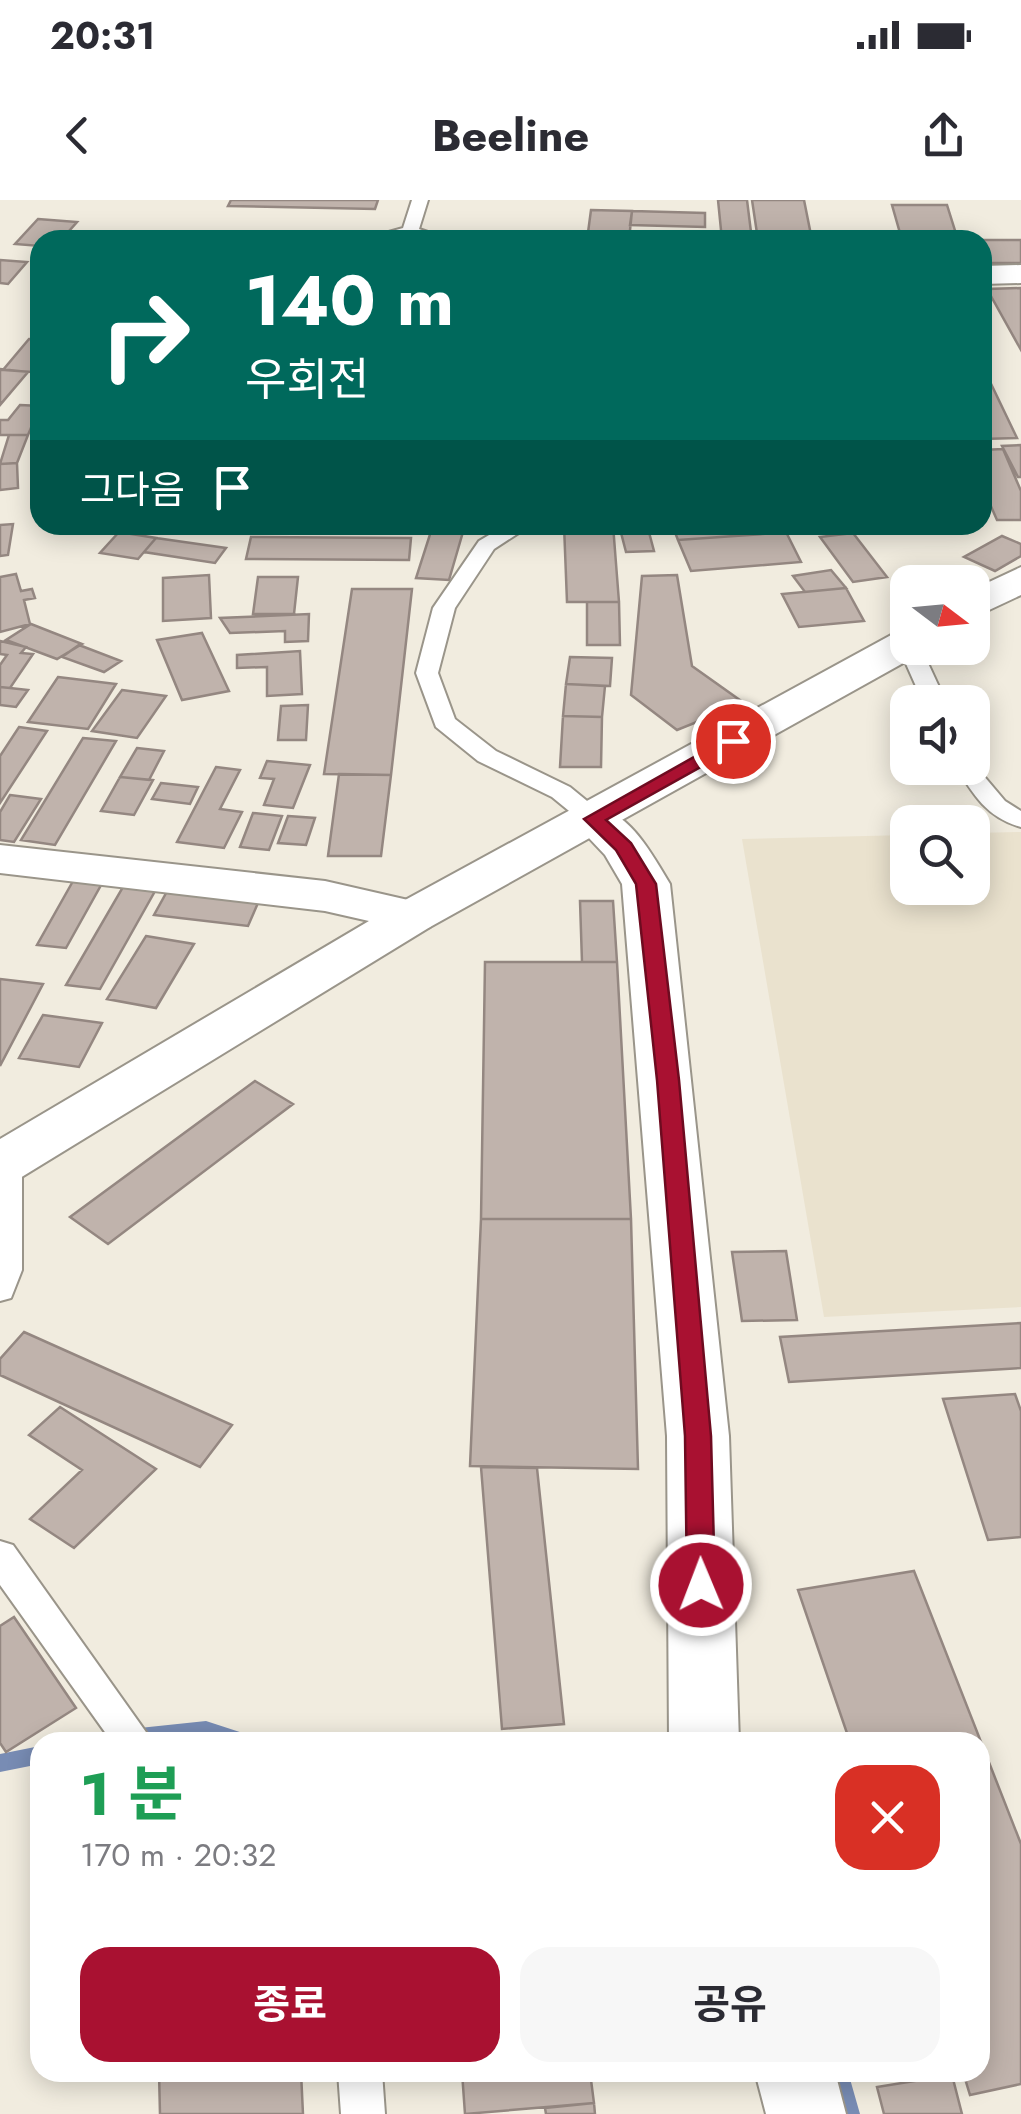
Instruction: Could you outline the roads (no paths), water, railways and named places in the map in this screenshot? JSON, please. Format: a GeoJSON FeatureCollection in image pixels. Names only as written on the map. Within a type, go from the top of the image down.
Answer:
{"type":"FeatureCollection","features":[{"type":"Feature","properties":{"kind":"street"},"geometry":{"type":"LineString","coordinates":[[992,274],[1021,274]]}},
{"type":"Feature","properties":{"kind":"street"},"geometry":{"type":"LineString","coordinates":[[990,596],[1021,579]]}},
{"type":"Feature","properties":{"kind":"street"},"geometry":{"type":"LineString","coordinates":[[3,1162],[412,916],[890,655]]}},
{"type":"Feature","properties":{"kind":"street"},"geometry":{"type":"LineString","coordinates":[[594,819],[624,847],[646,884],[668,1080],[698,1436],[704,1732]]}},
{"type":"Feature","properties":{"kind":"street"},"geometry":{"type":"LineString","coordinates":[[0,859],[325,896],[412,916]]}},
{"type":"Feature","properties":{"kind":"street"},"geometry":{"type":"LineString","coordinates":[[798,2082],[806,2114]]}},
{"type":"Feature","properties":{"kind":"lane"},"geometry":{"type":"LineString","coordinates":[[411,230],[420,200]]}},
{"type":"Feature","properties":{"kind":"lane"},"geometry":{"type":"LineString","coordinates":[[503,535],[486,544],[444,608],[427,672],[444,722],[487,756],[562,792],[594,819]]}},
{"type":"Feature","properties":{"kind":"lane"},"geometry":{"type":"LineString","coordinates":[[979,785],[1010,818],[1021,819]]}},
{"type":"Feature","properties":{"kind":"lane"},"geometry":{"type":"LineString","coordinates":[[0,1288],[6,1270],[3,1162]]}},
{"type":"Feature","properties":{"kind":"lane"},"geometry":{"type":"LineString","coordinates":[[0,1556],[127,1732]]}},
{"type":"Feature","properties":{"kind":"lane"},"geometry":{"type":"LineString","coordinates":[[361,2082],[364,2114]]}},
{"type":"Feature","properties":{"kind":"waterway"},"geometry":{"type":"LineString","coordinates":[[187,1732],[212,1732]]}},
{"type":"Feature","properties":{"kind":"waterway"},"geometry":{"type":"LineString","coordinates":[[0,1763],[30,1757]]}},
{"type":"Feature","properties":{"kind":"waterway"},"geometry":{"type":"LineString","coordinates":[[840,2082],[849,2114]]}}]}
